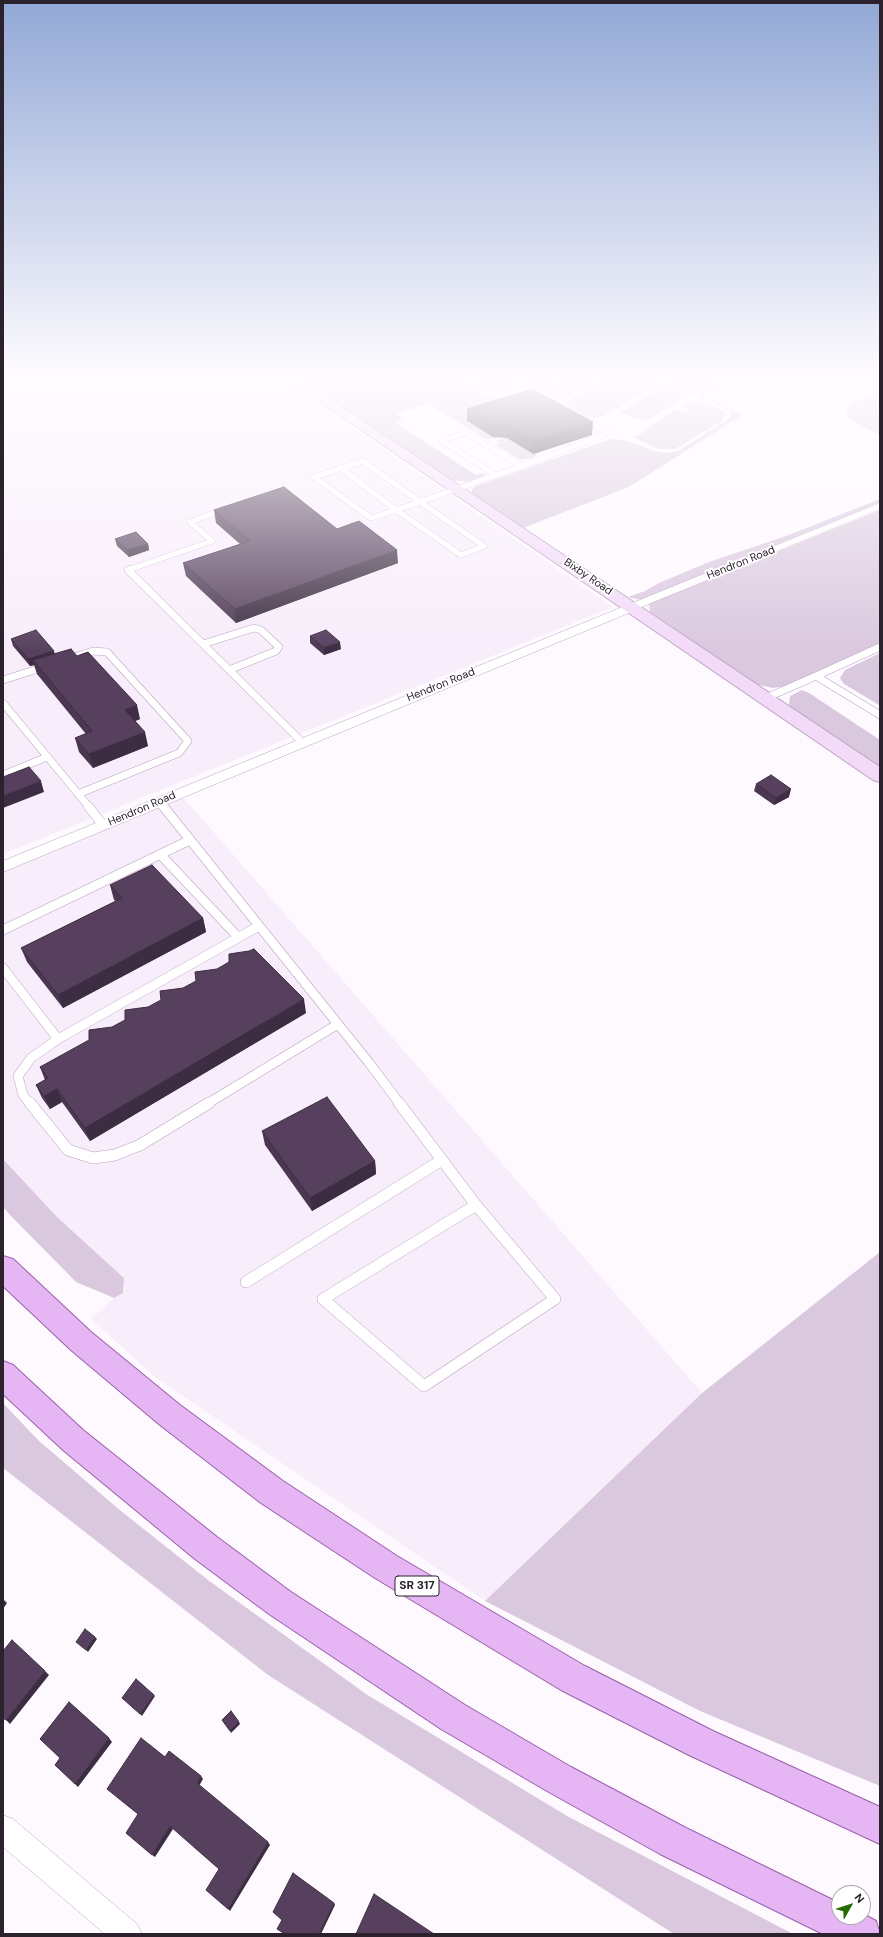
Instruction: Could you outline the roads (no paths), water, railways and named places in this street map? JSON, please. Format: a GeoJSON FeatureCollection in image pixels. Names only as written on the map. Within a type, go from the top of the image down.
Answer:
{"type":"FeatureCollection","features":[{"type":"Feature","properties":{"kind":"main road","name":"SR 317"},"geometry":{"type":"LineString","coordinates":[[3,1268],[82,1341],[170,1415],[272,1492],[386,1567],[475,1622],[573,1678],[701,1743],[880,1826]]}},
{"type":"Feature","properties":{"kind":"main road"},"geometry":{"type":"LineString","coordinates":[[3,1375],[73,1440],[206,1548],[280,1603],[359,1656],[453,1717],[559,1779],[673,1841],[863,1934]]}},
{"type":"Feature","properties":{"kind":"street","name":"Bixby Road"},"geometry":{"type":"LineString","coordinates":[[429,470],[632,606],[880,776]]}},
{"type":"Feature","properties":{"kind":"street","name":"Hendron Road"},"geometry":{"type":"LineString","coordinates":[[3,867],[632,606]]}},
{"type":"Feature","properties":{"kind":"street"},"geometry":{"type":"LineString","coordinates":[[3,1830],[127,1934]]}},
{"type":"Feature","properties":{"kind":"lane"},"geometry":{"type":"LineString","coordinates":[[334,470],[314,477],[371,518],[509,470]]}},
{"type":"Feature","properties":{"kind":"lane"},"geometry":{"type":"LineString","coordinates":[[344,470],[396,510],[461,555],[484,546],[376,470]]}},
{"type":"Feature","properties":{"kind":"lane"},"geometry":{"type":"LineString","coordinates":[[489,470],[496,475]]}},
{"type":"Feature","properties":{"kind":"lane","name":"Hendron Road"},"geometry":{"type":"LineString","coordinates":[[632,606],[880,506]]}},
{"type":"Feature","properties":{"kind":"lane"},"geometry":{"type":"LineString","coordinates":[[230,507],[190,522],[212,541],[128,570],[302,742]]}},
{"type":"Feature","properties":{"kind":"lane"},"geometry":{"type":"LineString","coordinates":[[203,644],[254,628],[261,630],[279,646],[279,649],[276,651],[229,670]]}},
{"type":"Feature","properties":{"kind":"lane"},"geometry":{"type":"LineString","coordinates":[[766,698],[880,647]]}},
{"type":"Feature","properties":{"kind":"lane"},"geometry":{"type":"LineString","coordinates":[[3,680],[93,650],[107,652],[188,741],[179,753],[78,794]]}},
{"type":"Feature","properties":{"kind":"lane"},"geometry":{"type":"LineString","coordinates":[[816,676],[880,715]]}},
{"type":"Feature","properties":{"kind":"lane"},"geometry":{"type":"LineString","coordinates":[[3,703],[103,825]]}},
{"type":"Feature","properties":{"kind":"lane"},"geometry":{"type":"LineString","coordinates":[[3,774],[47,757]]}},
{"type":"Feature","properties":{"kind":"lane"},"geometry":{"type":"LineString","coordinates":[[160,802],[338,1024],[476,1205],[555,1299],[424,1386],[323,1299],[476,1205]]}},
{"type":"Feature","properties":{"kind":"lane"},"geometry":{"type":"LineString","coordinates":[[3,930],[190,840]]}},
{"type":"Feature","properties":{"kind":"lane"},"geometry":{"type":"LineString","coordinates":[[160,854],[238,937]]}},
{"type":"Feature","properties":{"kind":"lane"},"geometry":{"type":"LineString","coordinates":[[259,926],[58,1039],[30,1058],[18,1076],[23,1095],[68,1150],[93,1158],[115,1155],[140,1146],[338,1024]]}},
{"type":"Feature","properties":{"kind":"lane"},"geometry":{"type":"LineString","coordinates":[[3,968],[58,1039]]}},
{"type":"Feature","properties":{"kind":"lane"},"geometry":{"type":"LineString","coordinates":[[246,1282],[442,1160]]}}]}
